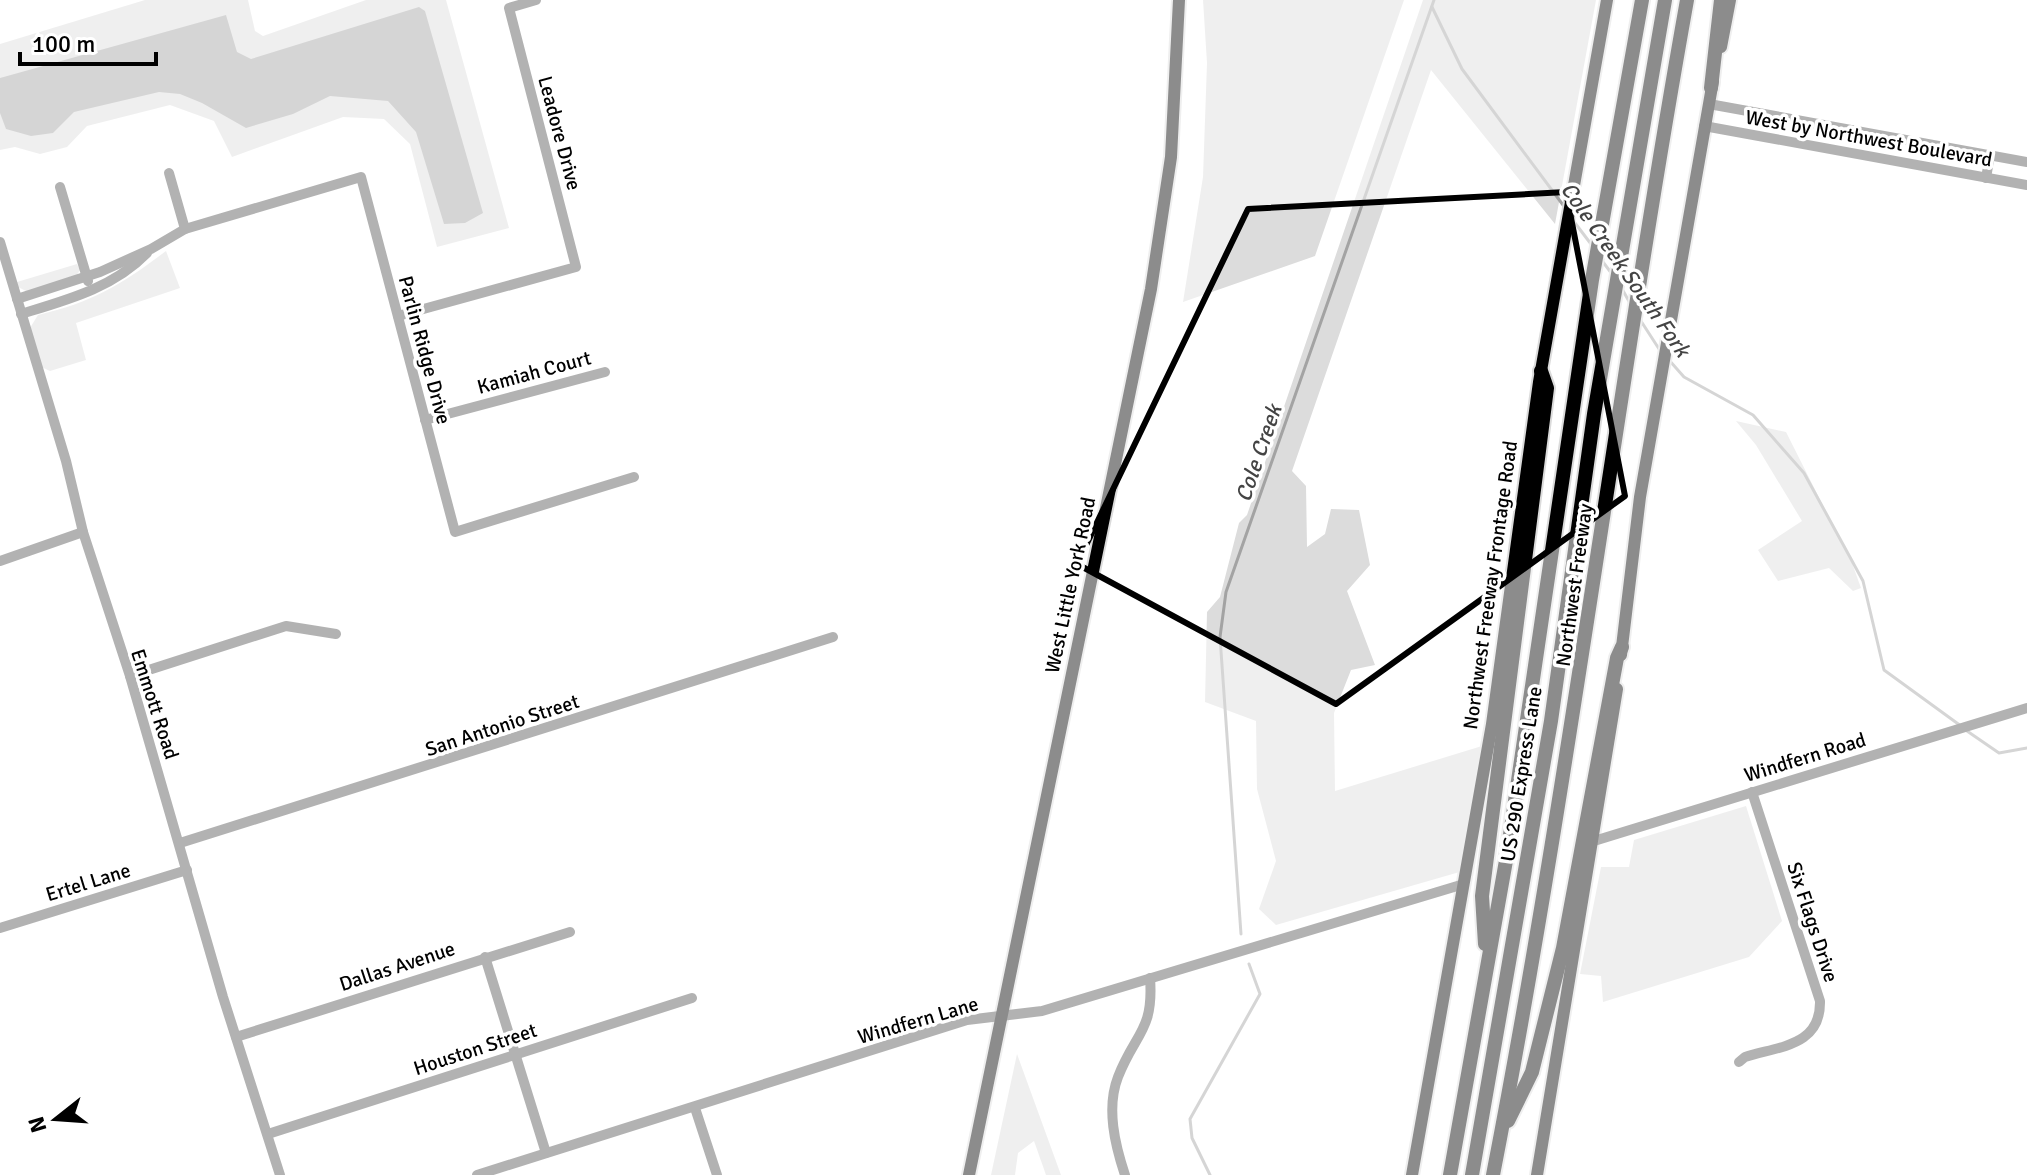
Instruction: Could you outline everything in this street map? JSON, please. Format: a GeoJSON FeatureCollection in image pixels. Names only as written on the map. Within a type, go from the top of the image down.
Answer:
{"type":"FeatureCollection","features":[{"type":"Feature","properties":{"kind":"highway","name":"Northwest Freeway"},"geometry":{"type":"LineString","coordinates":[[1450,1175],[1507,855],[1592,280],[1642,0]]}},
{"type":"Feature","properties":{"kind":"highway","name":"US 290 Express Lane"},"geometry":{"type":"LineString","coordinates":[[1472,1175],[1551,721],[1611,305],[1665,0]]}},
{"type":"Feature","properties":{"kind":"highway","name":"Northwest Freeway"},"geometry":{"type":"LineString","coordinates":[[1493,1175],[1577,705],[1631,335],[1687,0]]}},
{"type":"Feature","properties":{"kind":"highway"},"geometry":{"type":"LineString","coordinates":[[1711,88],[1721,0]]}},
{"type":"Feature","properties":{"kind":"highway"},"geometry":{"type":"LineString","coordinates":[[1487,964],[1482,896],[1547,388],[1541,371]]}},
{"type":"Feature","properties":{"kind":"highway"},"geometry":{"type":"LineString","coordinates":[[1501,1135],[1532,1072],[1563,948],[1617,658],[1622,647]]}},
{"type":"Feature","properties":{"kind":"main road","name":"West Little York Road"},"geometry":{"type":"LineString","coordinates":[[969,1175],[1153,277],[1171,157],[1179,0]]}},
{"type":"Feature","properties":{"kind":"main road","name":"Northwest Freeway Frontage Road"},"geometry":{"type":"LineString","coordinates":[[1412,1175],[1494,711],[1541,371],[1607,0]]}},
{"type":"Feature","properties":{"kind":"main road"},"geometry":{"type":"LineString","coordinates":[[1537,1175],[1594,841],[1640,497],[1704,126],[1730,0]]}},
{"type":"Feature","properties":{"kind":"street","name":"Leadore Drive"},"geometry":{"type":"LineString","coordinates":[[398,316],[576,267],[509,8],[536,0]]}},
{"type":"Feature","properties":{"kind":"street","name":"West by Northwest Boulevard"},"geometry":{"type":"LineString","coordinates":[[1709,104],[2027,162]]}},
{"type":"Feature","properties":{"kind":"street","name":"West by Northwest Boulevard"},"geometry":{"type":"LineString","coordinates":[[1704,126],[2027,185]]}},
{"type":"Feature","properties":{"kind":"street"},"geometry":{"type":"LineString","coordinates":[[1847,153],[1851,130]]}},
{"type":"Feature","properties":{"kind":"street"},"geometry":{"type":"LineString","coordinates":[[1986,178],[1990,155]]}},
{"type":"Feature","properties":{"kind":"street"},"geometry":{"type":"LineString","coordinates":[[17,299],[86,277],[151,249],[185,229],[169,173]]}},
{"type":"Feature","properties":{"kind":"street","name":"Parlin Ridge Drive"},"geometry":{"type":"LineString","coordinates":[[185,229],[361,177],[455,532],[634,477]]}},
{"type":"Feature","properties":{"kind":"street"},"geometry":{"type":"LineString","coordinates":[[60,187],[86,277],[93,290]]}},
{"type":"Feature","properties":{"kind":"street","name":"Emmott Road"},"geometry":{"type":"LineString","coordinates":[[0,242],[66,461],[83,532],[130,676],[236,1037],[280,1175]]}},
{"type":"Feature","properties":{"kind":"street"},"geometry":{"type":"LineString","coordinates":[[21,314],[93,290],[132,268],[151,249]]}},
{"type":"Feature","properties":{"kind":"street","name":"Kamiah Court"},"geometry":{"type":"LineString","coordinates":[[425,420],[605,372]]}},
{"type":"Feature","properties":{"kind":"street"},"geometry":{"type":"LineString","coordinates":[[0,561],[83,532]]}},
{"type":"Feature","properties":{"kind":"street"},"geometry":{"type":"LineString","coordinates":[[130,676],[286,626],[336,634]]}},
{"type":"Feature","properties":{"kind":"street","name":"San Antonio Street"},"geometry":{"type":"LineString","coordinates":[[180,843],[833,637]]}},
{"type":"Feature","properties":{"kind":"street","name":"Windfern Road"},"geometry":{"type":"LineString","coordinates":[[1594,841],[2027,708]]}},
{"type":"Feature","properties":{"kind":"street","name":"Six Flags Drive"},"geometry":{"type":"LineString","coordinates":[[1739,1062],[1745,1057],[1804,1039],[1815,1030],[1820,1017],[1820,1001],[1752,792]]}},
{"type":"Feature","properties":{"kind":"street","name":"Ertel Lane"},"geometry":{"type":"LineString","coordinates":[[0,928],[187,870]]}},
{"type":"Feature","properties":{"kind":"street","name":"Windfern Lane"},"geometry":{"type":"LineString","coordinates":[[477,1175],[967,1020],[1042,1011],[1464,884]]}},
{"type":"Feature","properties":{"kind":"street","name":"Dallas Avenue"},"geometry":{"type":"LineString","coordinates":[[236,1037],[570,932]]}},
{"type":"Feature","properties":{"kind":"street"},"geometry":{"type":"LineString","coordinates":[[485,957],[546,1153]]}},
{"type":"Feature","properties":{"kind":"street"},"geometry":{"type":"LineString","coordinates":[[1125,1175],[1114,1134],[1113,1099],[1121,1069],[1149,1021],[1150,978]]}},
{"type":"Feature","properties":{"kind":"street","name":"Houston Street"},"geometry":{"type":"LineString","coordinates":[[268,1134],[692,998]]}},
{"type":"Feature","properties":{"kind":"street"},"geometry":{"type":"LineString","coordinates":[[695,1108],[717,1175]]}},
{"type":"Feature","properties":{"kind":"highlighted area"},"geometry":{"type":"Polygon","coordinates":[[[1566,192],[1625,496],[1336,704],[1077,564],[1248,209],[1566,192]]]}},
{"type":"Feature","properties":{"kind":"shaded area"},"geometry":{"type":"Polygon","coordinates":[[[145,0],[248,0],[255,31],[263,36],[366,0],[446,0],[509,228],[437,247],[410,144],[384,119],[343,117],[232,157],[214,121],[170,105],[87,126],[67,147],[40,154],[15,147],[0,150],[0,44],[145,0]]]}},
{"type":"Feature","properties":{"kind":"shaded area"},"geometry":{"type":"Polygon","coordinates":[[[1203,0],[1404,0],[1315,256],[1183,302],[1203,177],[1207,63],[1203,0]]]}},
{"type":"Feature","properties":{"kind":"shaded area"},"geometry":{"type":"Polygon","coordinates":[[[1423,0],[1596,0],[1555,224],[1431,70],[1292,471],[1306,486],[1307,547],[1325,534],[1331,509],[1359,510],[1370,565],[1347,591],[1375,665],[1351,670],[1334,713],[1335,791],[1482,746],[1463,871],[1276,925],[1259,909],[1276,861],[1257,789],[1256,721],[1205,702],[1207,612],[1220,597],[1239,523],[1247,515],[1423,0]]]}},
{"type":"Feature","properties":{"kind":"shaded area"},"geometry":{"type":"Polygon","coordinates":[[[419,7],[425,11],[483,213],[465,223],[444,224],[416,132],[388,101],[330,96],[293,114],[246,128],[202,103],[180,94],[159,92],[74,112],[53,133],[31,136],[6,129],[0,113],[0,78],[226,15],[237,52],[251,59],[419,7]]]}},
{"type":"Feature","properties":{"kind":"shaded area"},"geometry":{"type":"Polygon","coordinates":[[[166,251],[180,288],[76,323],[86,360],[50,371],[37,365],[30,328],[38,315],[106,291],[166,251]]]}},
{"type":"Feature","properties":{"kind":"shaded area"},"geometry":{"type":"Polygon","coordinates":[[[77,264],[80,270],[75,278],[28,292],[16,286],[17,282],[77,264]]]}},
{"type":"Feature","properties":{"kind":"shaded area"},"geometry":{"type":"Polygon","coordinates":[[[1736,421],[1786,432],[1852,563],[1861,588],[1853,591],[1829,568],[1778,581],[1758,550],[1802,521],[1756,445],[1736,421]]]}},
{"type":"Feature","properties":{"kind":"shaded area"},"geometry":{"type":"Polygon","coordinates":[[[1746,806],[1782,921],[1749,957],[1603,1002],[1601,976],[1580,974],[1601,867],[1629,867],[1634,840],[1746,806]]]}},
{"type":"Feature","properties":{"kind":"shaded area"},"geometry":{"type":"Polygon","coordinates":[[[1017,1054],[1061,1175],[1046,1175],[1034,1141],[1018,1153],[1015,1175],[991,1175],[1017,1054]]]}},
{"type":"Feature","properties":{"kind":"waterway","name":"Cole Creek"},"geometry":{"type":"LineString","coordinates":[[1241,934],[1220,637],[1226,592],[1434,0]]}},
{"type":"Feature","properties":{"kind":"waterway","name":"Cole Creek South Fork"},"geometry":{"type":"LineString","coordinates":[[1432,7],[1462,69],[1566,209]]}},
{"type":"Feature","properties":{"kind":"waterway","name":"Cole Creek South Fork"},"geometry":{"type":"LineString","coordinates":[[1572,219],[1594,248]]}},
{"type":"Feature","properties":{"kind":"waterway","name":"Cole Creek South Fork"},"geometry":{"type":"LineString","coordinates":[[1600,258],[1612,274]]}},
{"type":"Feature","properties":{"kind":"waterway","name":"Cole Creek South Fork"},"geometry":{"type":"LineString","coordinates":[[1621,287],[1631,305]]}},
{"type":"Feature","properties":{"kind":"waterway","name":"Cole Creek South Fork"},"geometry":{"type":"LineString","coordinates":[[1639,318],[1661,352]]}},
{"type":"Feature","properties":{"kind":"waterway","name":"Cole Creek South Fork"},"geometry":{"type":"LineString","coordinates":[[1669,360],[1684,377],[1753,415],[1804,473],[1863,581],[1884,670],[1961,726]]}},
{"type":"Feature","properties":{"kind":"waterway","name":"Cole Creek South Fork"},"geometry":{"type":"LineString","coordinates":[[1967,731],[1999,753],[2027,748]]}},
{"type":"Feature","properties":{"kind":"waterway","name":"Cole Creek"},"geometry":{"type":"LineString","coordinates":[[1210,1175],[1192,1138],[1190,1119],[1260,994],[1249,964]]}}]}
